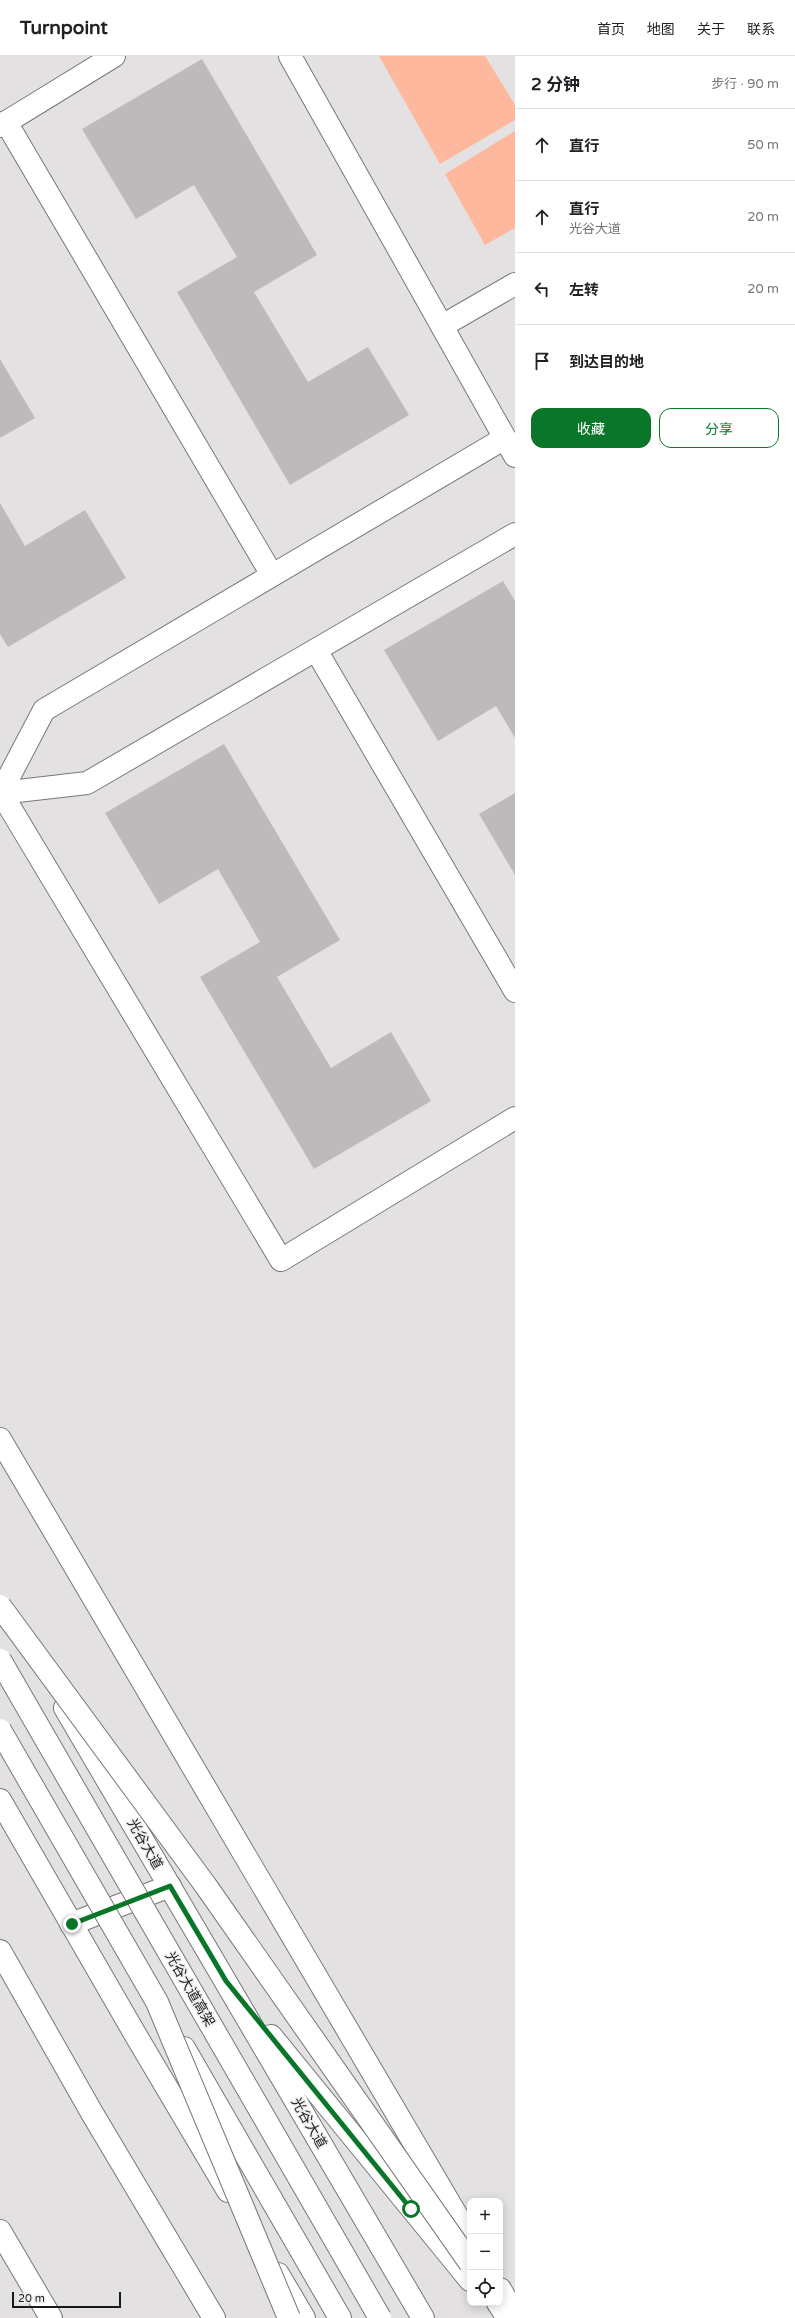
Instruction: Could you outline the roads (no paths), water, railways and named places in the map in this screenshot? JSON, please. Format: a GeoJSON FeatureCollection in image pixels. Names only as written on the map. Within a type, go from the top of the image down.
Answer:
{"type":"FeatureCollection","features":[{"type":"Feature","properties":{"kind":"main road"},"geometry":{"type":"LineString","coordinates":[[114,56],[3,124],[272,575]]}},
{"type":"Feature","properties":{"kind":"main road"},"geometry":{"type":"LineString","coordinates":[[0,792],[44,710],[272,575],[510,447],[290,56]]}},
{"type":"Feature","properties":{"kind":"main road"},"geometry":{"type":"LineString","coordinates":[[442,326],[515,284]]}},
{"type":"Feature","properties":{"kind":"main road"},"geometry":{"type":"LineString","coordinates":[[0,792],[87,783],[515,534]]}},
{"type":"Feature","properties":{"kind":"main road"},"geometry":{"type":"LineString","coordinates":[[316,650],[515,991]]}},
{"type":"Feature","properties":{"kind":"main road"},"geometry":{"type":"LineString","coordinates":[[0,792],[281,1260],[515,1118]]}},
{"type":"Feature","properties":{"kind":"main road"},"geometry":{"type":"LineString","coordinates":[[0,1439],[468,2234]]}},
{"type":"Feature","properties":{"kind":"main road","name":"光谷大道"},"geometry":{"type":"LineString","coordinates":[[0,1597],[423,2318]]}},
{"type":"Feature","properties":{"kind":"main road"},"geometry":{"type":"LineString","coordinates":[[0,1606],[211,1893],[467,2259]]}},
{"type":"Feature","properties":{"kind":"main road","name":"光谷大道高架"},"geometry":{"type":"LineString","coordinates":[[0,1660],[380,2318]]}},
{"type":"Feature","properties":{"kind":"main road"},"geometry":{"type":"LineString","coordinates":[[0,1730],[340,2318]]}},
{"type":"Feature","properties":{"kind":"main road"},"geometry":{"type":"LineString","coordinates":[[0,1800],[304,2318]]}},
{"type":"Feature","properties":{"kind":"main road"},"geometry":{"type":"LineString","coordinates":[[72,1924],[170,1886]]}},
{"type":"Feature","properties":{"kind":"main road"},"geometry":{"type":"LineString","coordinates":[[0,1951],[92,2113],[214,2318]]}},
{"type":"Feature","properties":{"kind":"main road"},"geometry":{"type":"LineString","coordinates":[[226,1981],[467,2276]]}},
{"type":"Feature","properties":{"kind":"main road"},"geometry":{"type":"LineString","coordinates":[[157,2002],[289,2318]]}},
{"type":"Feature","properties":{"kind":"main road"},"geometry":{"type":"LineString","coordinates":[[0,2231],[51,2318]]}},
{"type":"Feature","properties":{"kind":"main road"},"geometry":{"type":"LineString","coordinates":[[503,2294],[515,2315]]}},
{"type":"Feature","properties":{"kind":"main road"},"geometry":{"type":"LineString","coordinates":[[492,2306],[502,2318]]}},
{"type":"Feature","properties":{"kind":"main road"},"geometry":{"type":"LineString","coordinates":[[500,2306],[508,2318]]}}]}
